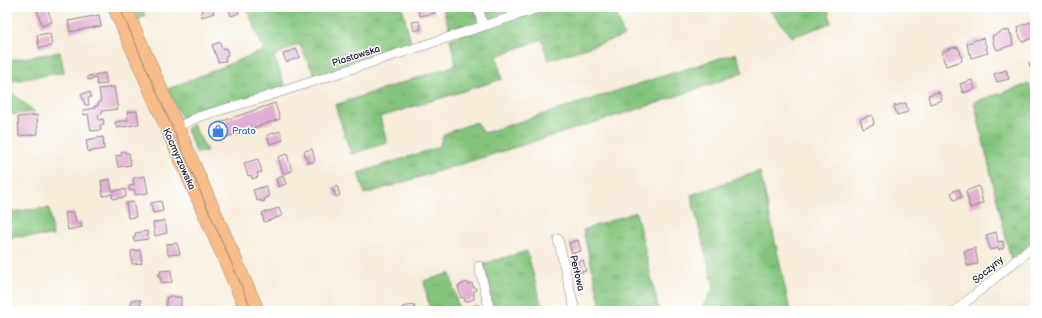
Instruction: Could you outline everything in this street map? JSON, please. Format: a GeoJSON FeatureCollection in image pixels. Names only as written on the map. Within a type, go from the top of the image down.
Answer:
{"type":"FeatureCollection","features":[{"type":"Feature","properties":{"kind":"main road","name":"Kocmyrzowska"},"geometry":{"type":"LineString","coordinates":[[113,7],[246,311]]}},
{"type":"Feature","properties":{"kind":"main road","name":"Kocmyrzowska"},"geometry":{"type":"LineString","coordinates":[[126,7],[259,311]]}},
{"type":"Feature","properties":{"kind":"street"},"geometry":{"type":"LineString","coordinates":[[478,7],[483,26]]}},
{"type":"Feature","properties":{"kind":"street","name":"Piastowska"},"geometry":{"type":"LineString","coordinates":[[178,127],[198,117],[268,96],[542,7]]}},
{"type":"Feature","properties":{"kind":"street","name":"Perłowa"},"geometry":{"type":"LineString","coordinates":[[558,240],[575,311]]}},
{"type":"Feature","properties":{"kind":"street","name":"Soczyny"},"geometry":{"type":"LineString","coordinates":[[955,311],[1035,245]]}},
{"type":"Feature","properties":{"kind":"street"},"geometry":{"type":"LineString","coordinates":[[479,266],[490,311]]}},
{"type":"Feature","properties":{"kind":"green space"},"geometry":{"type":"Polygon","coordinates":[[[133,7],[141,7],[145,16],[138,20],[133,7]]]}},
{"type":"Feature","properties":{"kind":"green space"},"geometry":{"type":"Polygon","coordinates":[[[246,7],[402,7],[412,47],[316,78],[299,44],[274,56],[286,88],[183,121],[168,89],[264,50],[246,7]]]}},
{"type":"Feature","properties":{"kind":"green space"},"geometry":{"type":"Polygon","coordinates":[[[442,7],[475,7],[480,25],[451,34],[442,7]]]}},
{"type":"Feature","properties":{"kind":"green space"},"geometry":{"type":"Polygon","coordinates":[[[480,7],[536,7],[485,24],[480,7]]]}},
{"type":"Feature","properties":{"kind":"green space"},"geometry":{"type":"Polygon","coordinates":[[[549,7],[622,7],[615,9],[624,36],[548,60],[542,39],[497,56],[502,79],[380,117],[387,143],[351,154],[335,105],[456,65],[450,39],[549,7]]]}},
{"type":"Feature","properties":{"kind":"green space"},"geometry":{"type":"Polygon","coordinates":[[[767,7],[828,7],[831,23],[792,37],[767,7]]]}},
{"type":"Feature","properties":{"kind":"green space"},"geometry":{"type":"Polygon","coordinates":[[[7,35],[10,60],[60,52],[64,72],[14,81],[8,80],[7,35]]]}},
{"type":"Feature","properties":{"kind":"green space"},"geometry":{"type":"Polygon","coordinates":[[[736,53],[743,73],[651,105],[365,194],[358,173],[439,147],[444,134],[476,122],[484,133],[736,53]]]}},
{"type":"Feature","properties":{"kind":"green space"},"geometry":{"type":"Polygon","coordinates":[[[1029,84],[1035,102],[1035,240],[1011,260],[974,102],[1029,84]]]}},
{"type":"Feature","properties":{"kind":"green space"},"geometry":{"type":"Polygon","coordinates":[[[7,94],[13,94],[35,112],[7,115],[7,94]]]}},
{"type":"Feature","properties":{"kind":"green space"},"geometry":{"type":"Polygon","coordinates":[[[193,124],[207,151],[199,153],[196,152],[186,129],[193,124]]]}},
{"type":"Feature","properties":{"kind":"green space"},"geometry":{"type":"Polygon","coordinates":[[[760,171],[790,311],[700,311],[714,287],[691,195],[760,171]]]}},
{"type":"Feature","properties":{"kind":"green space"},"geometry":{"type":"Polygon","coordinates":[[[49,208],[53,236],[7,237],[7,212],[49,208]]]}},
{"type":"Feature","properties":{"kind":"green space"},"geometry":{"type":"Polygon","coordinates":[[[636,212],[659,311],[602,311],[583,230],[636,212]]]}},
{"type":"Feature","properties":{"kind":"green space"},"geometry":{"type":"Polygon","coordinates":[[[527,251],[543,311],[494,311],[483,264],[527,251]]]}},
{"type":"Feature","properties":{"kind":"green space"},"geometry":{"type":"Polygon","coordinates":[[[450,273],[459,311],[430,311],[424,281],[450,273]]]}},
{"type":"Feature","properties":{"kind":"building"},"geometry":{"type":"Polygon","coordinates":[[[36,7],[47,7],[52,22],[42,26],[36,7]]]}},
{"type":"Feature","properties":{"kind":"building"},"geometry":{"type":"Polygon","coordinates":[[[201,7],[212,7],[214,13],[202,17],[201,12],[203,11],[201,7]]]}},
{"type":"Feature","properties":{"kind":"building"},"geometry":{"type":"Polygon","coordinates":[[[228,7],[237,7],[239,13],[231,16],[228,7]]]}},
{"type":"Feature","properties":{"kind":"building"},"geometry":{"type":"Polygon","coordinates":[[[433,7],[435,13],[420,16],[417,8],[433,7]]]}},
{"type":"Feature","properties":{"kind":"building"},"geometry":{"type":"Polygon","coordinates":[[[99,15],[101,26],[70,32],[68,21],[99,15]]]}},
{"type":"Feature","properties":{"kind":"building"},"geometry":{"type":"Polygon","coordinates":[[[419,21],[421,29],[414,31],[412,22],[419,21]]]}},
{"type":"Feature","properties":{"kind":"building"},"geometry":{"type":"Polygon","coordinates":[[[1030,22],[1031,24],[1034,22],[1035,37],[1022,42],[1018,27],[1030,22]]]}},
{"type":"Feature","properties":{"kind":"building"},"geometry":{"type":"Polygon","coordinates":[[[1005,30],[1005,32],[1009,30],[1010,34],[1011,33],[1013,45],[997,50],[995,45],[994,46],[992,36],[1005,30]]]}},
{"type":"Feature","properties":{"kind":"building"},"geometry":{"type":"Polygon","coordinates":[[[50,33],[52,46],[39,48],[37,35],[50,33]]]}},
{"type":"Feature","properties":{"kind":"building"},"geometry":{"type":"Polygon","coordinates":[[[983,38],[988,53],[971,58],[967,44],[983,38]]]}},
{"type":"Feature","properties":{"kind":"building"},"geometry":{"type":"Polygon","coordinates":[[[220,42],[222,49],[226,48],[228,55],[225,56],[226,61],[218,62],[212,45],[220,42]]]}},
{"type":"Feature","properties":{"kind":"building"},"geometry":{"type":"Polygon","coordinates":[[[958,47],[960,50],[962,61],[946,66],[942,52],[958,47]]]}},
{"type":"Feature","properties":{"kind":"building"},"geometry":{"type":"Polygon","coordinates":[[[296,49],[300,57],[286,62],[283,54],[296,49]]]}},
{"type":"Feature","properties":{"kind":"building"},"geometry":{"type":"Polygon","coordinates":[[[1035,61],[1035,70],[1032,71],[1029,63],[1035,61]]]}},
{"type":"Feature","properties":{"kind":"building"},"geometry":{"type":"Polygon","coordinates":[[[1006,70],[1009,79],[997,82],[994,74],[1006,70]]]}},
{"type":"Feature","properties":{"kind":"building"},"geometry":{"type":"Polygon","coordinates":[[[105,73],[107,84],[97,85],[96,78],[88,80],[88,76],[105,73]]]}},
{"type":"Feature","properties":{"kind":"building"},"geometry":{"type":"Polygon","coordinates":[[[972,80],[975,89],[963,93],[960,84],[972,80]]]}},
{"type":"Feature","properties":{"kind":"building"},"geometry":{"type":"Polygon","coordinates":[[[114,87],[118,109],[102,111],[102,114],[98,115],[99,120],[103,119],[104,124],[100,125],[101,130],[91,131],[88,114],[84,115],[83,110],[98,106],[98,103],[101,102],[99,89],[114,87]]]}},
{"type":"Feature","properties":{"kind":"building"},"geometry":{"type":"Polygon","coordinates":[[[90,92],[91,97],[88,98],[89,105],[85,105],[81,94],[90,92]]]}},
{"type":"Feature","properties":{"kind":"building"},"geometry":{"type":"Polygon","coordinates":[[[939,92],[942,100],[930,104],[928,95],[939,92]]]}},
{"type":"Feature","properties":{"kind":"building"},"geometry":{"type":"Polygon","coordinates":[[[275,103],[280,119],[217,140],[213,130],[217,123],[275,103]]]}},
{"type":"Feature","properties":{"kind":"building"},"geometry":{"type":"Polygon","coordinates":[[[906,103],[908,112],[897,115],[894,106],[906,103]]]}},
{"type":"Feature","properties":{"kind":"building"},"geometry":{"type":"Polygon","coordinates":[[[137,111],[139,124],[117,128],[115,122],[128,120],[127,112],[137,111]]]}},
{"type":"Feature","properties":{"kind":"building"},"geometry":{"type":"Polygon","coordinates":[[[37,115],[38,134],[19,136],[18,117],[37,115]]]}},
{"type":"Feature","properties":{"kind":"building"},"geometry":{"type":"Polygon","coordinates":[[[872,115],[874,124],[863,128],[860,119],[872,115]]]}},
{"type":"Feature","properties":{"kind":"building"},"geometry":{"type":"Polygon","coordinates":[[[280,131],[283,140],[270,144],[267,135],[280,131]]]}},
{"type":"Feature","properties":{"kind":"building"},"geometry":{"type":"Polygon","coordinates":[[[103,137],[104,149],[88,152],[86,140],[103,137]]]}},
{"type":"Feature","properties":{"kind":"building"},"geometry":{"type":"Polygon","coordinates":[[[312,149],[315,161],[308,163],[304,151],[312,149]]]}},
{"type":"Feature","properties":{"kind":"building"},"geometry":{"type":"Polygon","coordinates":[[[125,151],[126,153],[129,153],[131,165],[118,167],[116,156],[122,155],[121,152],[125,151]]]}},
{"type":"Feature","properties":{"kind":"building"},"geometry":{"type":"Polygon","coordinates":[[[287,154],[292,171],[283,174],[278,157],[287,154]]]}},
{"type":"Feature","properties":{"kind":"building"},"geometry":{"type":"Polygon","coordinates":[[[258,159],[262,172],[257,173],[258,177],[252,179],[251,175],[248,176],[244,163],[258,159]]]}},
{"type":"Feature","properties":{"kind":"building"},"geometry":{"type":"Polygon","coordinates":[[[145,176],[148,193],[135,195],[135,190],[130,191],[129,186],[134,185],[133,178],[145,176]]]}},
{"type":"Feature","properties":{"kind":"building"},"geometry":{"type":"Polygon","coordinates":[[[283,176],[286,184],[278,187],[276,179],[283,176]]]}},
{"type":"Feature","properties":{"kind":"building"},"geometry":{"type":"Polygon","coordinates":[[[110,179],[112,191],[125,189],[126,197],[113,199],[112,194],[103,196],[101,181],[110,179]]]}},
{"type":"Feature","properties":{"kind":"building"},"geometry":{"type":"Polygon","coordinates":[[[266,186],[269,197],[264,199],[265,201],[257,201],[253,190],[266,186]]]}},
{"type":"Feature","properties":{"kind":"building"},"geometry":{"type":"Polygon","coordinates":[[[337,186],[340,195],[336,197],[332,188],[337,186]]]}},
{"type":"Feature","properties":{"kind":"building"},"geometry":{"type":"Polygon","coordinates":[[[979,186],[983,203],[970,208],[966,191],[979,186]]]}},
{"type":"Feature","properties":{"kind":"building"},"geometry":{"type":"Polygon","coordinates":[[[959,189],[962,197],[954,200],[951,192],[959,189]]]}},
{"type":"Feature","properties":{"kind":"building"},"geometry":{"type":"Polygon","coordinates":[[[161,201],[163,211],[153,213],[151,203],[161,201]]]}},
{"type":"Feature","properties":{"kind":"building"},"geometry":{"type":"Polygon","coordinates":[[[133,202],[136,217],[128,218],[126,203],[133,202]]]}},
{"type":"Feature","properties":{"kind":"building"},"geometry":{"type":"Polygon","coordinates":[[[279,208],[282,216],[264,222],[262,213],[279,208]]]}},
{"type":"Feature","properties":{"kind":"building"},"geometry":{"type":"Polygon","coordinates":[[[74,212],[76,223],[81,222],[82,227],[68,230],[65,213],[74,212]]]}},
{"type":"Feature","properties":{"kind":"building"},"geometry":{"type":"Polygon","coordinates":[[[165,220],[167,233],[155,236],[153,223],[165,220]]]}},
{"type":"Feature","properties":{"kind":"building"},"geometry":{"type":"Polygon","coordinates":[[[147,231],[148,239],[134,241],[133,237],[136,237],[135,233],[147,231]]]}},
{"type":"Feature","properties":{"kind":"building"},"geometry":{"type":"Polygon","coordinates":[[[996,232],[998,242],[1003,241],[1004,248],[999,250],[999,248],[990,250],[986,235],[996,232]]]}},
{"type":"Feature","properties":{"kind":"building"},"geometry":{"type":"Polygon","coordinates":[[[578,240],[581,251],[572,253],[569,243],[578,240]]]}},
{"type":"Feature","properties":{"kind":"building"},"geometry":{"type":"Polygon","coordinates":[[[177,243],[180,254],[168,255],[167,244],[177,243]]]}},
{"type":"Feature","properties":{"kind":"building"},"geometry":{"type":"Polygon","coordinates":[[[975,248],[978,264],[967,266],[964,251],[975,248]]]}},
{"type":"Feature","properties":{"kind":"building"},"geometry":{"type":"Polygon","coordinates":[[[140,250],[142,263],[132,264],[131,251],[140,250]]]}},
{"type":"Feature","properties":{"kind":"building"},"geometry":{"type":"Polygon","coordinates":[[[583,260],[586,271],[577,273],[574,263],[583,260]]]}},
{"type":"Feature","properties":{"kind":"building"},"geometry":{"type":"Polygon","coordinates":[[[171,270],[172,282],[161,283],[161,278],[159,278],[158,274],[161,274],[160,271],[171,270]]]}},
{"type":"Feature","properties":{"kind":"building"},"geometry":{"type":"Polygon","coordinates":[[[467,282],[468,284],[472,283],[476,290],[474,291],[474,299],[465,302],[464,297],[461,298],[458,286],[467,282]]]}},
{"type":"Feature","properties":{"kind":"building"},"geometry":{"type":"Polygon","coordinates":[[[173,295],[173,297],[181,297],[181,310],[166,311],[166,298],[173,295]]]}},
{"type":"Feature","properties":{"kind":"building"},"geometry":{"type":"Polygon","coordinates":[[[131,300],[141,300],[140,310],[131,310],[131,300]]]}},
{"type":"Feature","properties":{"kind":"building"},"geometry":{"type":"Polygon","coordinates":[[[414,305],[415,311],[400,311],[399,309],[403,309],[402,307],[414,305]]]}},
{"type":"Feature","properties":{"kind":"building"},"geometry":{"type":"Polygon","coordinates":[[[478,305],[479,311],[464,311],[463,308],[478,305]]]}},
{"type":"Feature","properties":{"kind":"place","name":"Prato"},"geometry":{"type":"Point","coordinates":[218,131]}}]}
